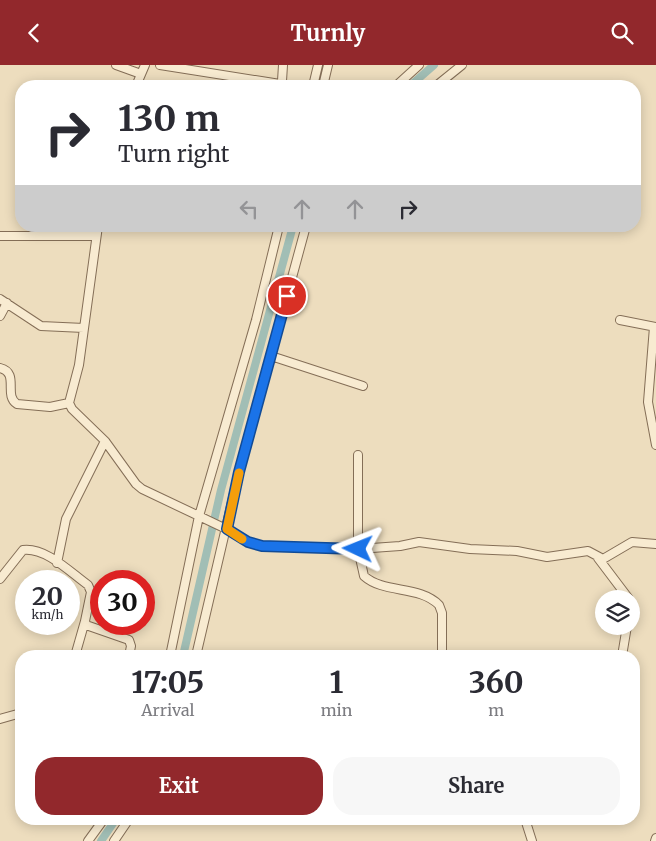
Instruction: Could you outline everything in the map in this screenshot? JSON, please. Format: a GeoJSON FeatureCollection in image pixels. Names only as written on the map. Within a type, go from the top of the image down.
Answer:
{"type":"FeatureCollection","features":[{"type":"Feature","properties":{"kind":"street"},"geometry":{"type":"LineString","coordinates":[[116,65],[141,73]]}},
{"type":"Feature","properties":{"kind":"street"},"geometry":{"type":"LineString","coordinates":[[138,80],[145,65]]}},
{"type":"Feature","properties":{"kind":"street"},"geometry":{"type":"LineString","coordinates":[[160,65],[189,67],[259,80]]}},
{"type":"Feature","properties":{"kind":"street"},"geometry":{"type":"LineString","coordinates":[[282,80],[283,65]]}},
{"type":"Feature","properties":{"kind":"street"},"geometry":{"type":"LineString","coordinates":[[315,80],[318,65]]}},
{"type":"Feature","properties":{"kind":"street"},"geometry":{"type":"LineString","coordinates":[[325,80],[328,65]]}},
{"type":"Feature","properties":{"kind":"street"},"geometry":{"type":"LineString","coordinates":[[403,80],[419,65]]}},
{"type":"Feature","properties":{"kind":"street"},"geometry":{"type":"LineString","coordinates":[[443,80],[462,65]]}},
{"type":"Feature","properties":{"kind":"street"},"geometry":{"type":"LineString","coordinates":[[97,232],[79,365],[69,403],[72,409],[105,441],[136,484],[149,493],[225,528],[248,542],[262,546],[358,549],[400,546],[419,542],[470,549],[517,551],[547,557],[588,551],[598,558],[622,590]]}},
{"type":"Feature","properties":{"kind":"street"},"geometry":{"type":"LineString","coordinates":[[171,650],[202,517],[256,320],[278,232]]}},
{"type":"Feature","properties":{"kind":"street"},"geometry":{"type":"LineString","coordinates":[[197,650],[239,472],[304,232]]}},
{"type":"Feature","properties":{"kind":"street"},"geometry":{"type":"LineString","coordinates":[[0,236],[96,236]]}},
{"type":"Feature","properties":{"kind":"street"},"geometry":{"type":"LineString","coordinates":[[0,316],[3,301],[41,326],[84,328]]}},
{"type":"Feature","properties":{"kind":"street"},"geometry":{"type":"LineString","coordinates":[[620,320],[655,327],[648,402],[656,445]]}},
{"type":"Feature","properties":{"kind":"street"},"geometry":{"type":"LineString","coordinates":[[271,356],[363,386]]}},
{"type":"Feature","properties":{"kind":"street"},"geometry":{"type":"LineString","coordinates":[[0,368],[5,369],[11,376],[11,396],[17,404],[50,407],[69,403]]}},
{"type":"Feature","properties":{"kind":"street"},"geometry":{"type":"LineString","coordinates":[[57,563],[66,519],[105,441]]}},
{"type":"Feature","properties":{"kind":"street"},"geometry":{"type":"LineString","coordinates":[[358,455],[358,549],[364,575],[369,580],[424,595],[439,605],[442,613],[442,650]]}},
{"type":"Feature","properties":{"kind":"street"},"geometry":{"type":"LineString","coordinates":[[598,558],[608,557],[632,542],[656,544]]}},
{"type":"Feature","properties":{"kind":"street"},"geometry":{"type":"LineString","coordinates":[[0,579],[23,550],[35,551],[57,563],[88,585],[91,592],[77,650]]}},
{"type":"Feature","properties":{"kind":"street"},"geometry":{"type":"LineString","coordinates":[[85,621],[91,627],[129,640],[130,650]]}},
{"type":"Feature","properties":{"kind":"street"},"geometry":{"type":"LineString","coordinates":[[623,650],[626,635]]}},
{"type":"Feature","properties":{"kind":"street"},"geometry":{"type":"LineString","coordinates":[[0,719],[15,715]]}},
{"type":"Feature","properties":{"kind":"street"},"geometry":{"type":"LineString","coordinates":[[88,841],[100,825]]}},
{"type":"Feature","properties":{"kind":"street"},"geometry":{"type":"LineString","coordinates":[[114,841],[125,825]]}},
{"type":"Feature","properties":{"kind":"street"},"geometry":{"type":"LineString","coordinates":[[527,825],[532,841]]}},
{"type":"Feature","properties":{"kind":"waterway"},"geometry":{"type":"LineString","coordinates":[[417,80],[434,65]]}},
{"type":"Feature","properties":{"kind":"waterway"},"geometry":{"type":"LineString","coordinates":[[184,650],[221,490],[291,232]]}},
{"type":"Feature","properties":{"kind":"waterway"},"geometry":{"type":"LineString","coordinates":[[101,841],[112,825]]}},
{"type":"Feature","properties":{"kind":"slow traffic"},"geometry":{"type":"LineString","coordinates":[[239,473],[227,529],[242,539]]}},
{"type":"Feature","properties":{"kind":"route"},"geometry":{"type":"LineString","coordinates":[[287,296],[239,472],[227,529],[248,542],[262,546],[358,549]]}}]}
